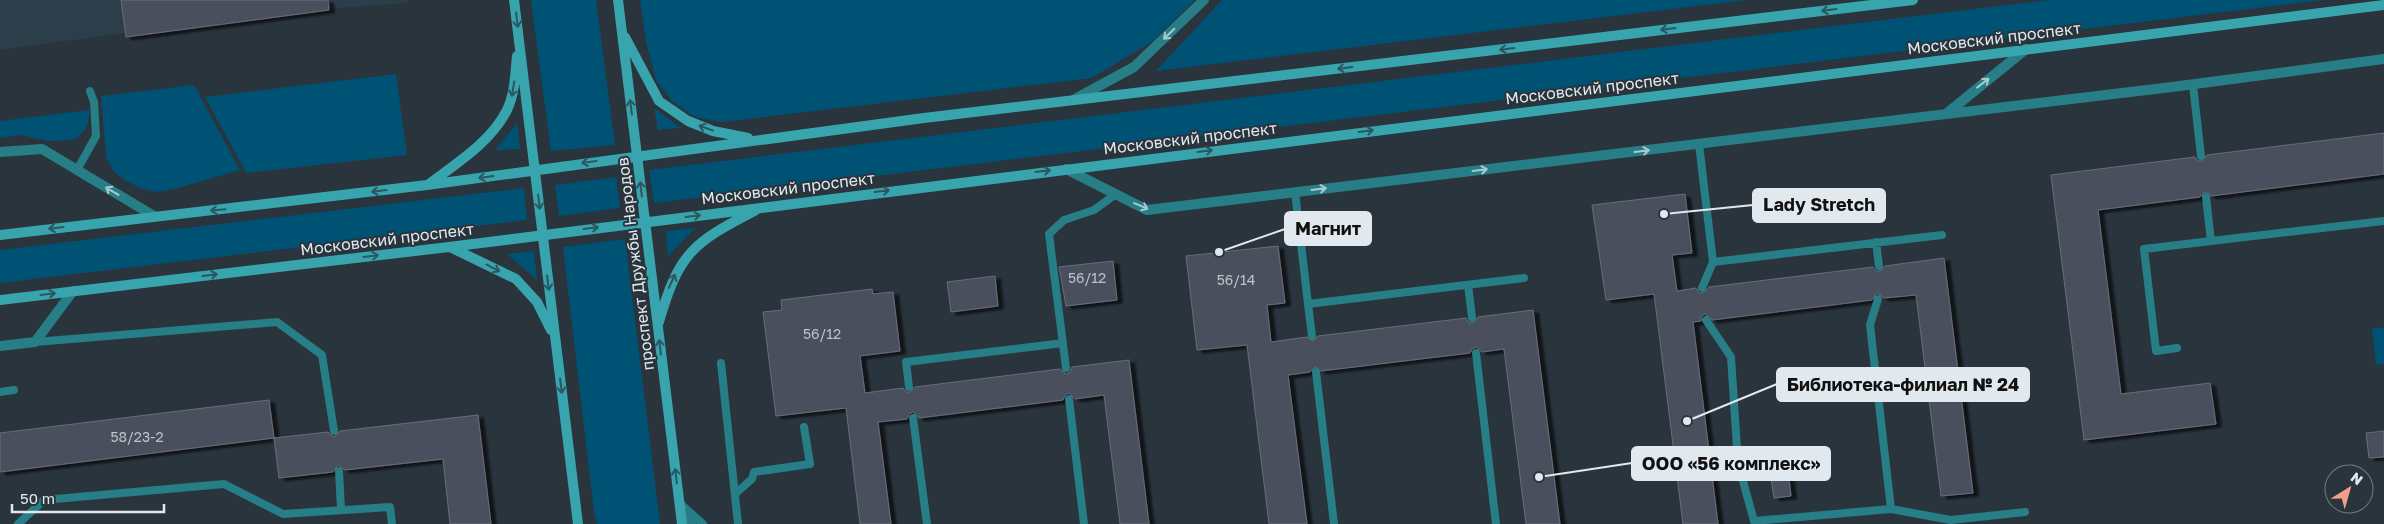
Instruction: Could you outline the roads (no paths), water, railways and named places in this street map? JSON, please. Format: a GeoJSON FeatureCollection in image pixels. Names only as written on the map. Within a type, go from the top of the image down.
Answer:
{"type":"FeatureCollection","features":[{"type":"Feature","properties":{"kind":"main road"},"geometry":{"type":"LineString","coordinates":[[514,0],[578,524]]}},
{"type":"Feature","properties":{"kind":"main road","name":"проспект Дружбы Народов"},"geometry":{"type":"LineString","coordinates":[[618,0],[682,524]]}},
{"type":"Feature","properties":{"kind":"main road"},"geometry":{"type":"LineString","coordinates":[[0,235],[428,185],[754,140],[1913,0]]}},
{"type":"Feature","properties":{"kind":"main road","name":"Московский проспект"},"geometry":{"type":"LineString","coordinates":[[0,300],[450,247],[1066,168],[2384,5]]}},
{"type":"Feature","properties":{"kind":"main road"},"geometry":{"type":"LineString","coordinates":[[621,31],[660,101],[688,121],[713,130],[754,140]]}},
{"type":"Feature","properties":{"kind":"main road"},"geometry":{"type":"LineString","coordinates":[[428,185],[469,155],[507,110],[512,95],[519,40]]}},
{"type":"Feature","properties":{"kind":"main road"},"geometry":{"type":"LineString","coordinates":[[658,327],[670,285],[680,265],[700,242],[764,206]]}},
{"type":"Feature","properties":{"kind":"main road"},"geometry":{"type":"LineString","coordinates":[[450,247],[516,279],[537,302],[555,338]]}},
{"type":"Feature","properties":{"kind":"street"},"geometry":{"type":"LineString","coordinates":[[1071,101],[1134,67],[1204,0]]}},
{"type":"Feature","properties":{"kind":"street"},"geometry":{"type":"LineString","coordinates":[[1946,114],[2026,49]]}},
{"type":"Feature","properties":{"kind":"street"},"geometry":{"type":"LineString","coordinates":[[1066,168],[1147,210],[2193,84],[2384,59]]}},
{"type":"Feature","properties":{"kind":"street"},"geometry":{"type":"LineString","coordinates":[[0,152],[42,149],[154,216]]}},
{"type":"Feature","properties":{"kind":"street"},"geometry":{"type":"LineString","coordinates":[[0,346],[35,342],[73,291]]}},
{"type":"Feature","properties":{"kind":"street"},"geometry":{"type":"LineString","coordinates":[[679,502],[691,524]]}},
{"type":"Feature","properties":{"kind":"lane"},"geometry":{"type":"LineString","coordinates":[[2193,84],[2201,156]]}},
{"type":"Feature","properties":{"kind":"lane"},"geometry":{"type":"LineString","coordinates":[[77,170],[96,136],[94,102],[90,90]]}},
{"type":"Feature","properties":{"kind":"lane"},"geometry":{"type":"LineString","coordinates":[[1699,144],[1713,262],[1702,288]]}},
{"type":"Feature","properties":{"kind":"lane"},"geometry":{"type":"LineString","coordinates":[[1295,192],[1312,336]]}},
{"type":"Feature","properties":{"kind":"lane"},"geometry":{"type":"LineString","coordinates":[[1066,368],[1050,234],[1064,220],[1094,210],[1116,194]]}},
{"type":"Feature","properties":{"kind":"lane"},"geometry":{"type":"LineString","coordinates":[[2206,196],[2211,241]]}},
{"type":"Feature","properties":{"kind":"lane"},"geometry":{"type":"LineString","coordinates":[[2176,348],[2156,351],[2144,248],[2384,221]]}},
{"type":"Feature","properties":{"kind":"lane"},"geometry":{"type":"LineString","coordinates":[[1713,262],[1942,235]]}},
{"type":"Feature","properties":{"kind":"lane"},"geometry":{"type":"LineString","coordinates":[[1876,242],[1879,266]]}},
{"type":"Feature","properties":{"kind":"lane"},"geometry":{"type":"LineString","coordinates":[[1308,304],[1524,278]]}},
{"type":"Feature","properties":{"kind":"lane"},"geometry":{"type":"LineString","coordinates":[[1468,285],[1472,318]]}},
{"type":"Feature","properties":{"kind":"lane"},"geometry":{"type":"LineString","coordinates":[[1878,299],[1870,325],[1891,509]]}},
{"type":"Feature","properties":{"kind":"lane"},"geometry":{"type":"LineString","coordinates":[[1706,320],[1731,357],[1738,463],[1754,521],[1891,509],[1951,522],[2025,512]]}},
{"type":"Feature","properties":{"kind":"lane"},"geometry":{"type":"LineString","coordinates":[[35,342],[277,322],[322,356],[334,431]]}},
{"type":"Feature","properties":{"kind":"lane"},"geometry":{"type":"LineString","coordinates":[[909,387],[906,362],[1063,343]]}},
{"type":"Feature","properties":{"kind":"lane"},"geometry":{"type":"LineString","coordinates":[[1476,353],[1496,524]]}},
{"type":"Feature","properties":{"kind":"lane"},"geometry":{"type":"LineString","coordinates":[[721,363],[738,524]]}},
{"type":"Feature","properties":{"kind":"lane"},"geometry":{"type":"LineString","coordinates":[[1316,372],[1334,524]]}},
{"type":"Feature","properties":{"kind":"lane"},"geometry":{"type":"LineString","coordinates":[[0,392],[14,390]]}},
{"type":"Feature","properties":{"kind":"lane"},"geometry":{"type":"LineString","coordinates":[[1070,399],[1084,524]]}},
{"type":"Feature","properties":{"kind":"lane"},"geometry":{"type":"LineString","coordinates":[[913,418],[926,524]]}},
{"type":"Feature","properties":{"kind":"lane"},"geometry":{"type":"LineString","coordinates":[[735,494],[752,479],[754,472],[810,464],[804,427]]}},
{"type":"Feature","properties":{"kind":"lane"},"geometry":{"type":"LineString","coordinates":[[339,471],[341,509]]}},
{"type":"Feature","properties":{"kind":"lane"},"geometry":{"type":"LineString","coordinates":[[18,524],[44,500],[224,484],[283,514],[390,507],[392,524]]}},
{"type":"Feature","properties":{"kind":"lane"},"geometry":{"type":"LineString","coordinates":[[679,502],[703,524]]}},
{"type":"Feature","properties":{"kind":"lane"},"geometry":{"type":"LineString","coordinates":[[732,524],[736,512]]}},
{"type":"Feature","properties":{"kind":"place","name":"Lady Stretch"},"geometry":{"type":"Point","coordinates":[1664,214]}},
{"type":"Feature","properties":{"kind":"place","name":"Магнит"},"geometry":{"type":"Point","coordinates":[1219,252]}},
{"type":"Feature","properties":{"kind":"place","name":"Библиотека-филиал № 24"},"geometry":{"type":"Point","coordinates":[1687,421]}},
{"type":"Feature","properties":{"kind":"place","name":"ООО «56 комплекс»"},"geometry":{"type":"Point","coordinates":[1539,477]}}]}
